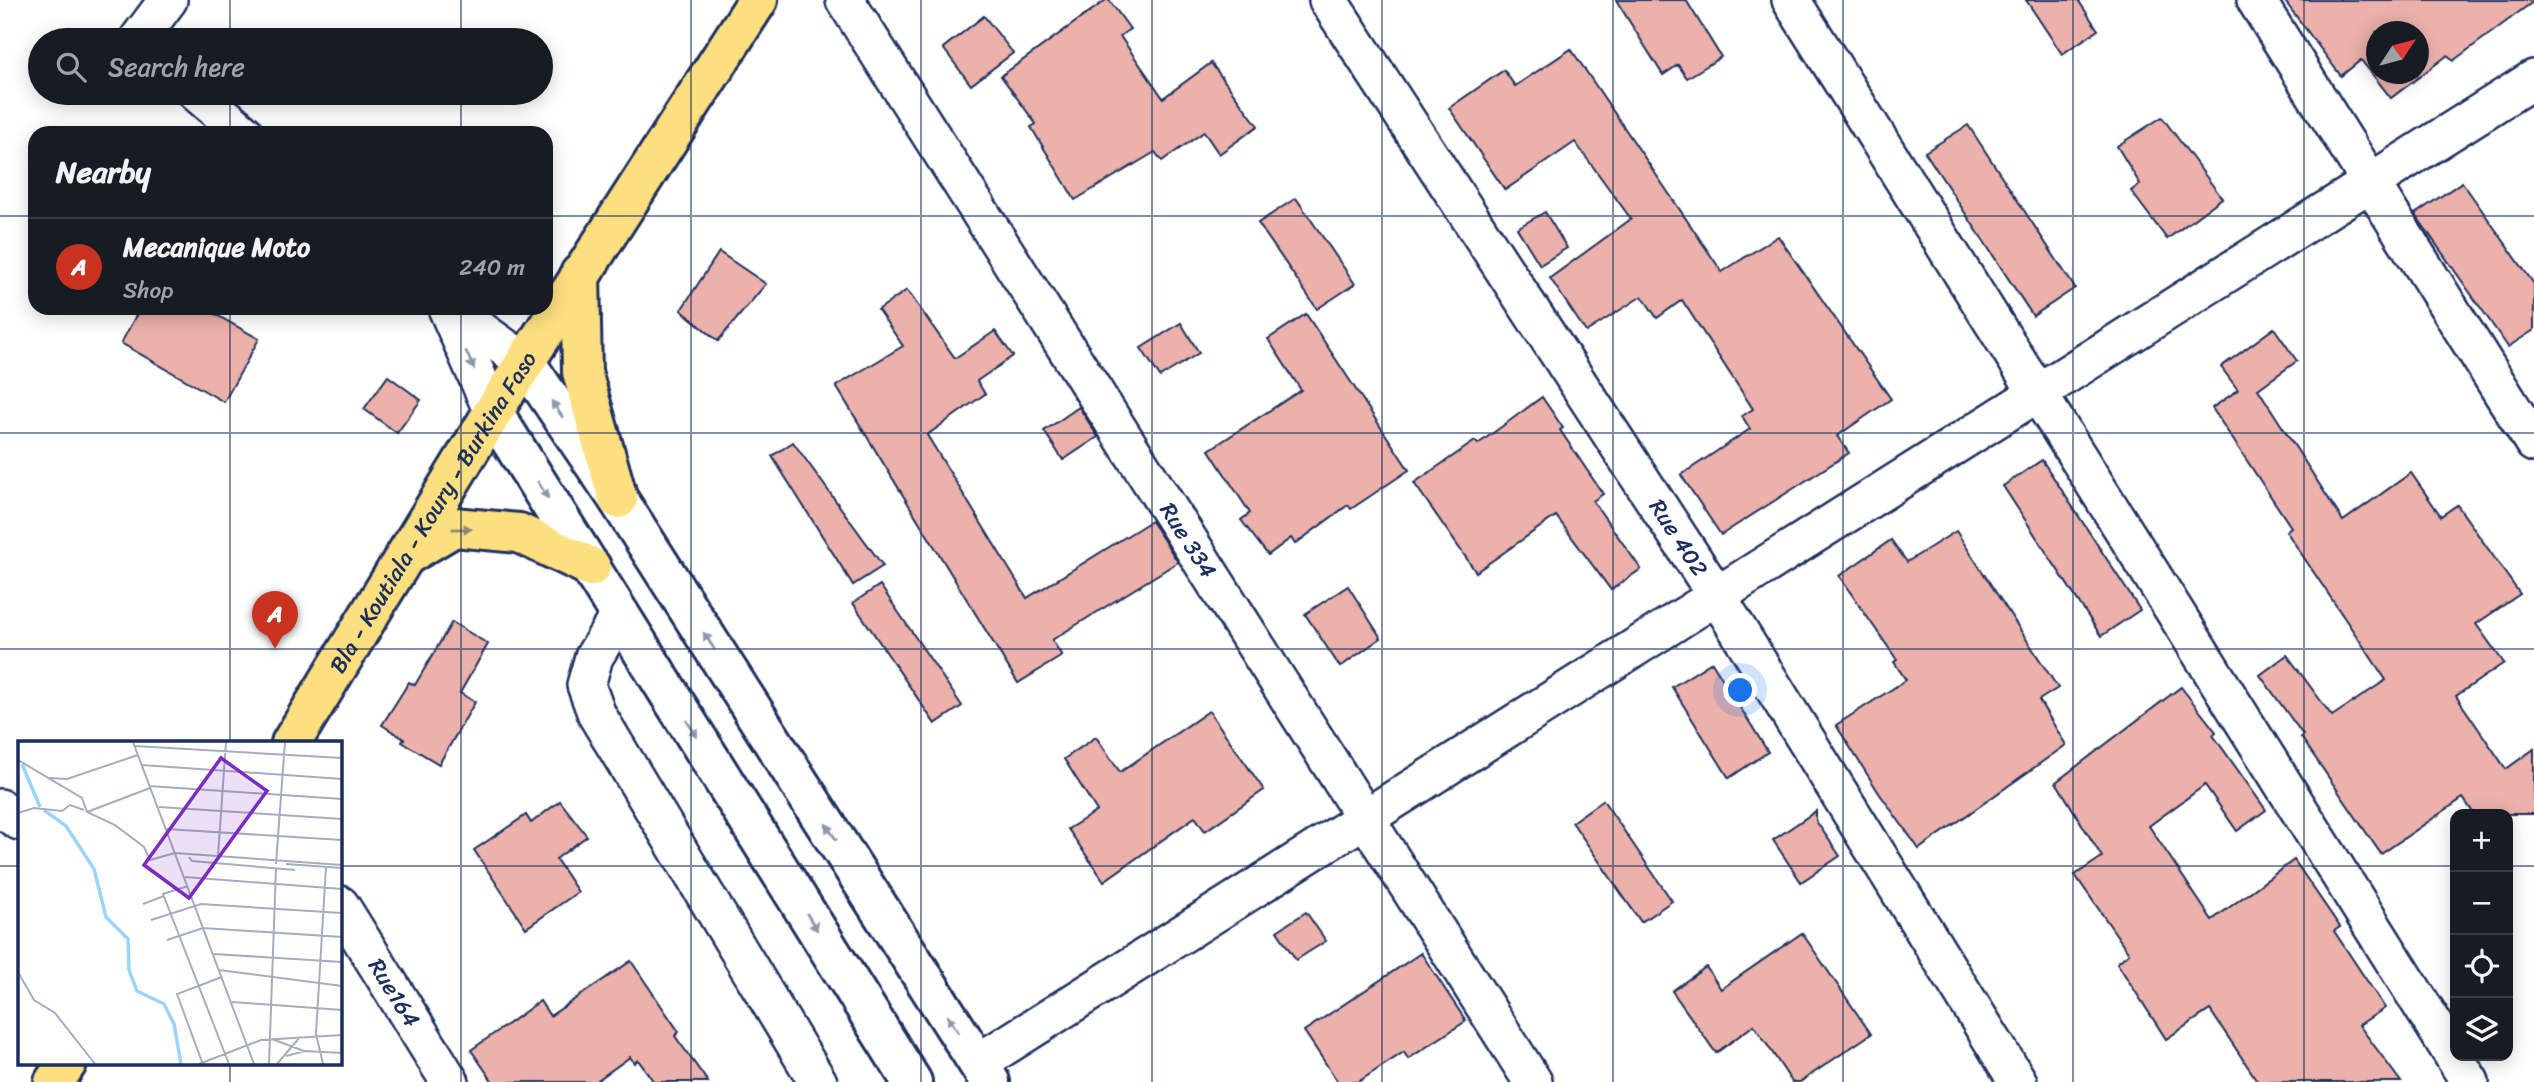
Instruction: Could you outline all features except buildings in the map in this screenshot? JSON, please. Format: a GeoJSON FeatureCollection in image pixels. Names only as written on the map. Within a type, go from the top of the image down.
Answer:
{"type":"FeatureCollection","features":[{"type":"Feature","properties":{"kind":"main road","name":"Bla - Koutiala - Koury - Burkina Faso"},"geometry":{"type":"LineString","coordinates":[[292,741],[493,412],[758,0]]}},
{"type":"Feature","properties":{"kind":"main road"},"geometry":{"type":"LineString","coordinates":[[580,274],[582,372],[618,499]]}},
{"type":"Feature","properties":{"kind":"main road"},"geometry":{"type":"LineString","coordinates":[[525,362],[618,499],[984,1072]]}},
{"type":"Feature","properties":{"kind":"main road"},"geometry":{"type":"LineString","coordinates":[[493,412],[912,1082]]}},
{"type":"Feature","properties":{"kind":"main road"},"geometry":{"type":"LineString","coordinates":[[402,558],[454,527],[519,533],[591,567]]}},
{"type":"Feature","properties":{"kind":"main road"},"geometry":{"type":"LineString","coordinates":[[54,1082],[66,1064]]}},
{"type":"Feature","properties":{"kind":"street"},"geometry":{"type":"LineString","coordinates":[[147,28],[168,0]]}},
{"type":"Feature","properties":{"kind":"street","name":"Rue 334"},"geometry":{"type":"LineString","coordinates":[[845,0],[1533,1082]]}},
{"type":"Feature","properties":{"kind":"street","name":"Rue 402"},"geometry":{"type":"LineString","coordinates":[[1328,0],[1717,596],[2018,1082]]}},
{"type":"Feature","properties":{"kind":"street"},"geometry":{"type":"LineString","coordinates":[[1791,0],[2470,1082]]}},
{"type":"Feature","properties":{"kind":"street"},"geometry":{"type":"LineString","coordinates":[[2256,0],[2534,443]]}},
{"type":"Feature","properties":{"kind":"street"},"geometry":{"type":"LineString","coordinates":[[984,1072],[1365,818],[2534,79]]}},
{"type":"Feature","properties":{"kind":"street"},"geometry":{"type":"LineString","coordinates":[[211,105],[236,126]]}},
{"type":"Feature","properties":{"kind":"street"},"geometry":{"type":"LineString","coordinates":[[451,315],[493,412]]}},
{"type":"Feature","properties":{"kind":"street"},"geometry":{"type":"LineString","coordinates":[[458,315],[525,362]]}},
{"type":"Feature","properties":{"kind":"street"},"geometry":{"type":"LineString","coordinates":[[620,614],[594,657],[586,685],[597,715],[818,1082]]}},
{"type":"Feature","properties":{"kind":"street"},"geometry":{"type":"LineString","coordinates":[[0,808],[18,820]]}},
{"type":"Feature","properties":{"kind":"street","name":"Rue164"},"geometry":{"type":"LineString","coordinates":[[341,907],[450,1082]]}},
{"type":"Feature","properties":{"kind":"place","name":"Mecanique Moto"},"geometry":{"type":"Point","coordinates":[275,649]}}]}
